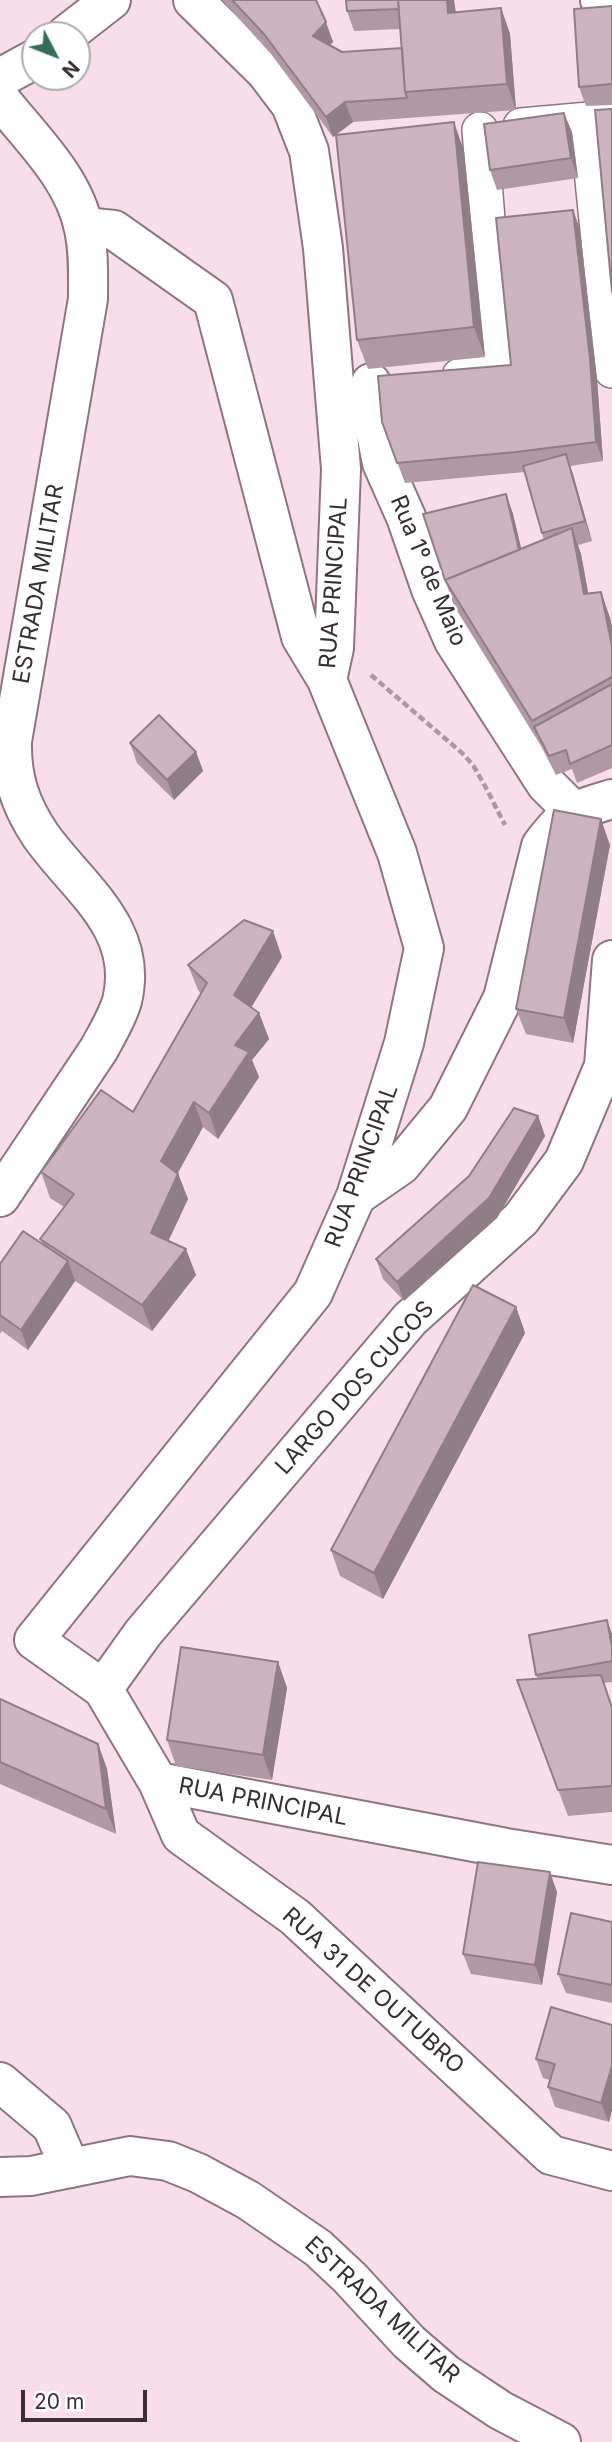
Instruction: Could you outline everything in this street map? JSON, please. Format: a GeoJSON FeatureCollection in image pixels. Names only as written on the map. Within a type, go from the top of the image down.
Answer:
{"type":"FeatureCollection","features":[{"type":"Feature","properties":{"kind":"street"},"geometry":{"type":"LineString","coordinates":[[84,21],[111,0]]}},
{"type":"Feature","properties":{"kind":"street","name":"RUA PRINCIPAL"},"geometry":{"type":"LineString","coordinates":[[193,0],[266,72],[290,105],[309,151],[323,248],[341,468],[330,664],[397,853],[424,948],[404,1043],[356,1196],[313,1293],[17,1641],[103,1689],[158,1782],[506,1848],[608,1861]]}},
{"type":"Feature","properties":{"kind":"street"},"geometry":{"type":"LineString","coordinates":[[600,0],[612,2]]}},
{"type":"Feature","properties":{"kind":"street"},"geometry":{"type":"LineString","coordinates":[[0,78],[21,67]]}},
{"type":"Feature","properties":{"kind":"street","name":"ESTRADA MILITAR"},"geometry":{"type":"LineString","coordinates":[[0,99],[60,173],[74,199],[84,227],[88,259],[88,299],[12,741],[12,767],[22,801],[42,836],[113,924],[122,956],[124,977],[122,1000],[99,1049],[0,1197]]}},
{"type":"Feature","properties":{"kind":"street"},"geometry":{"type":"LineString","coordinates":[[443,377],[499,374],[467,132],[600,119],[612,370]]}},
{"type":"Feature","properties":{"kind":"street"},"geometry":{"type":"LineString","coordinates":[[84,227],[114,230],[213,300],[301,637],[330,664]]}},
{"type":"Feature","properties":{"kind":"street","name":"Rua 1º de Maio"},"geometry":{"type":"LineString","coordinates":[[384,382],[374,423],[382,463],[406,517],[430,589],[454,641],[546,784],[573,811]]}},
{"type":"Feature","properties":{"kind":"street"},"geometry":{"type":"LineString","coordinates":[[356,1196],[401,1165],[448,1108],[503,999],[541,846],[555,827],[573,811],[612,799]]}},
{"type":"Feature","properties":{"kind":"street","name":"LARGO DOS CUCOS"},"geometry":{"type":"LineString","coordinates":[[103,1689],[143,1633],[410,1320],[521,1219],[564,1161],[604,1066],[612,960]]}},
{"type":"Feature","properties":{"kind":"street","name":"RUA 31 DE OUTUBRO"},"geometry":{"type":"LineString","coordinates":[[158,1782],[181,1835],[295,1917],[551,2155],[612,2171]]}},
{"type":"Feature","properties":{"kind":"street"},"geometry":{"type":"LineString","coordinates":[[0,2082],[52,2126],[70,2168]]}},
{"type":"Feature","properties":{"kind":"street","name":"ESTRADA MILITAR"},"geometry":{"type":"LineString","coordinates":[[0,2177],[31,2176],[121,2157],[154,2158],[198,2173],[248,2200],[318,2248],[350,2278],[409,2342],[446,2374],[500,2410],[561,2442]]}},
{"type":"Feature","properties":{"kind":"path"},"geometry":{"type":"LineString","coordinates":[[330,664],[384,685],[473,765],[522,857],[532,883]]}},
{"type":"Feature","properties":{"kind":"building"},"geometry":{"type":"Polygon","coordinates":[[[232,0],[316,0],[326,22],[313,36],[342,52],[402,48],[407,98],[345,102],[326,117],[264,34],[232,0]]]}},
{"type":"Feature","properties":{"kind":"building"},"geometry":{"type":"Polygon","coordinates":[[[346,0],[398,0],[399,9],[347,11],[346,0]]]}},
{"type":"Feature","properties":{"kind":"building"},"geometry":{"type":"Polygon","coordinates":[[[398,0],[447,0],[448,13],[501,8],[507,84],[405,92],[398,0]]]}},
{"type":"Feature","properties":{"kind":"building"},"geometry":{"type":"Polygon","coordinates":[[[612,6],[612,84],[579,87],[574,9],[612,6]]]}},
{"type":"Feature","properties":{"kind":"building"},"geometry":{"type":"Polygon","coordinates":[[[612,109],[612,292],[595,110],[612,109]]]}},
{"type":"Feature","properties":{"kind":"building"},"geometry":{"type":"Polygon","coordinates":[[[564,113],[571,158],[490,170],[484,124],[564,113]]]}},
{"type":"Feature","properties":{"kind":"building"},"geometry":{"type":"Polygon","coordinates":[[[454,122],[474,327],[357,340],[336,135],[454,122]]]}},
{"type":"Feature","properties":{"kind":"building"},"geometry":{"type":"Polygon","coordinates":[[[573,210],[590,359],[596,442],[397,463],[382,422],[378,376],[511,365],[496,218],[573,210]]]}},
{"type":"Feature","properties":{"kind":"building"},"geometry":{"type":"Polygon","coordinates":[[[566,454],[585,521],[542,533],[523,466],[566,454]]]}},
{"type":"Feature","properties":{"kind":"building"},"geometry":{"type":"Polygon","coordinates":[[[506,494],[519,550],[445,580],[423,514],[506,494]]]}},
{"type":"Feature","properties":{"kind":"building"},"geometry":{"type":"Polygon","coordinates":[[[572,528],[584,594],[601,592],[612,646],[612,677],[532,721],[445,580],[572,528]]]}},
{"type":"Feature","properties":{"kind":"building"},"geometry":{"type":"Polygon","coordinates":[[[612,684],[612,745],[570,764],[566,750],[549,756],[534,727],[612,684]]]}},
{"type":"Feature","properties":{"kind":"building"},"geometry":{"type":"Polygon","coordinates":[[[159,715],[196,752],[167,780],[130,743],[159,715]]]}},
{"type":"Feature","properties":{"kind":"building"},"geometry":{"type":"Polygon","coordinates":[[[554,810],[601,819],[564,1018],[516,1009],[554,810]]]}},
{"type":"Feature","properties":{"kind":"building"},"geometry":{"type":"Polygon","coordinates":[[[244,920],[273,931],[234,995],[259,1013],[235,1045],[249,1052],[209,1113],[194,1102],[161,1161],[178,1174],[151,1233],[186,1249],[142,1305],[40,1239],[74,1194],[41,1172],[101,1090],[133,1112],[207,983],[188,965],[244,920]]]}},
{"type":"Feature","properties":{"kind":"building"},"geometry":{"type":"Polygon","coordinates":[[[514,1108],[538,1116],[489,1198],[397,1282],[376,1259],[469,1176],[514,1108]]]}},
{"type":"Feature","properties":{"kind":"building"},"geometry":{"type":"Polygon","coordinates":[[[23,1231],[68,1261],[21,1330],[0,1315],[0,1264],[23,1231]]]}},
{"type":"Feature","properties":{"kind":"building"},"geometry":{"type":"Polygon","coordinates":[[[473,1285],[516,1307],[374,1573],[331,1550],[473,1285]]]}},
{"type":"Feature","properties":{"kind":"building"},"geometry":{"type":"Polygon","coordinates":[[[607,1620],[612,1661],[536,1675],[529,1635],[607,1620]]]}},
{"type":"Feature","properties":{"kind":"building"},"geometry":{"type":"Polygon","coordinates":[[[181,1647],[278,1662],[263,1755],[167,1740],[181,1647]]]}},
{"type":"Feature","properties":{"kind":"building"},"geometry":{"type":"Polygon","coordinates":[[[601,1675],[612,1708],[612,1786],[558,1790],[517,1680],[601,1675]]]}},
{"type":"Feature","properties":{"kind":"building"},"geometry":{"type":"Polygon","coordinates":[[[0,1699],[98,1744],[106,1809],[0,1762],[0,1699]]]}},
{"type":"Feature","properties":{"kind":"building"},"geometry":{"type":"Polygon","coordinates":[[[478,1862],[550,1872],[535,1965],[463,1954],[478,1862]]]}},
{"type":"Feature","properties":{"kind":"building"},"geometry":{"type":"Polygon","coordinates":[[[571,1913],[612,1922],[612,1985],[558,1974],[571,1913]]]}},
{"type":"Feature","properties":{"kind":"building"},"geometry":{"type":"Polygon","coordinates":[[[551,2007],[612,2025],[612,2066],[601,2103],[548,2087],[555,2064],[536,2059],[551,2007]]]}}]}
